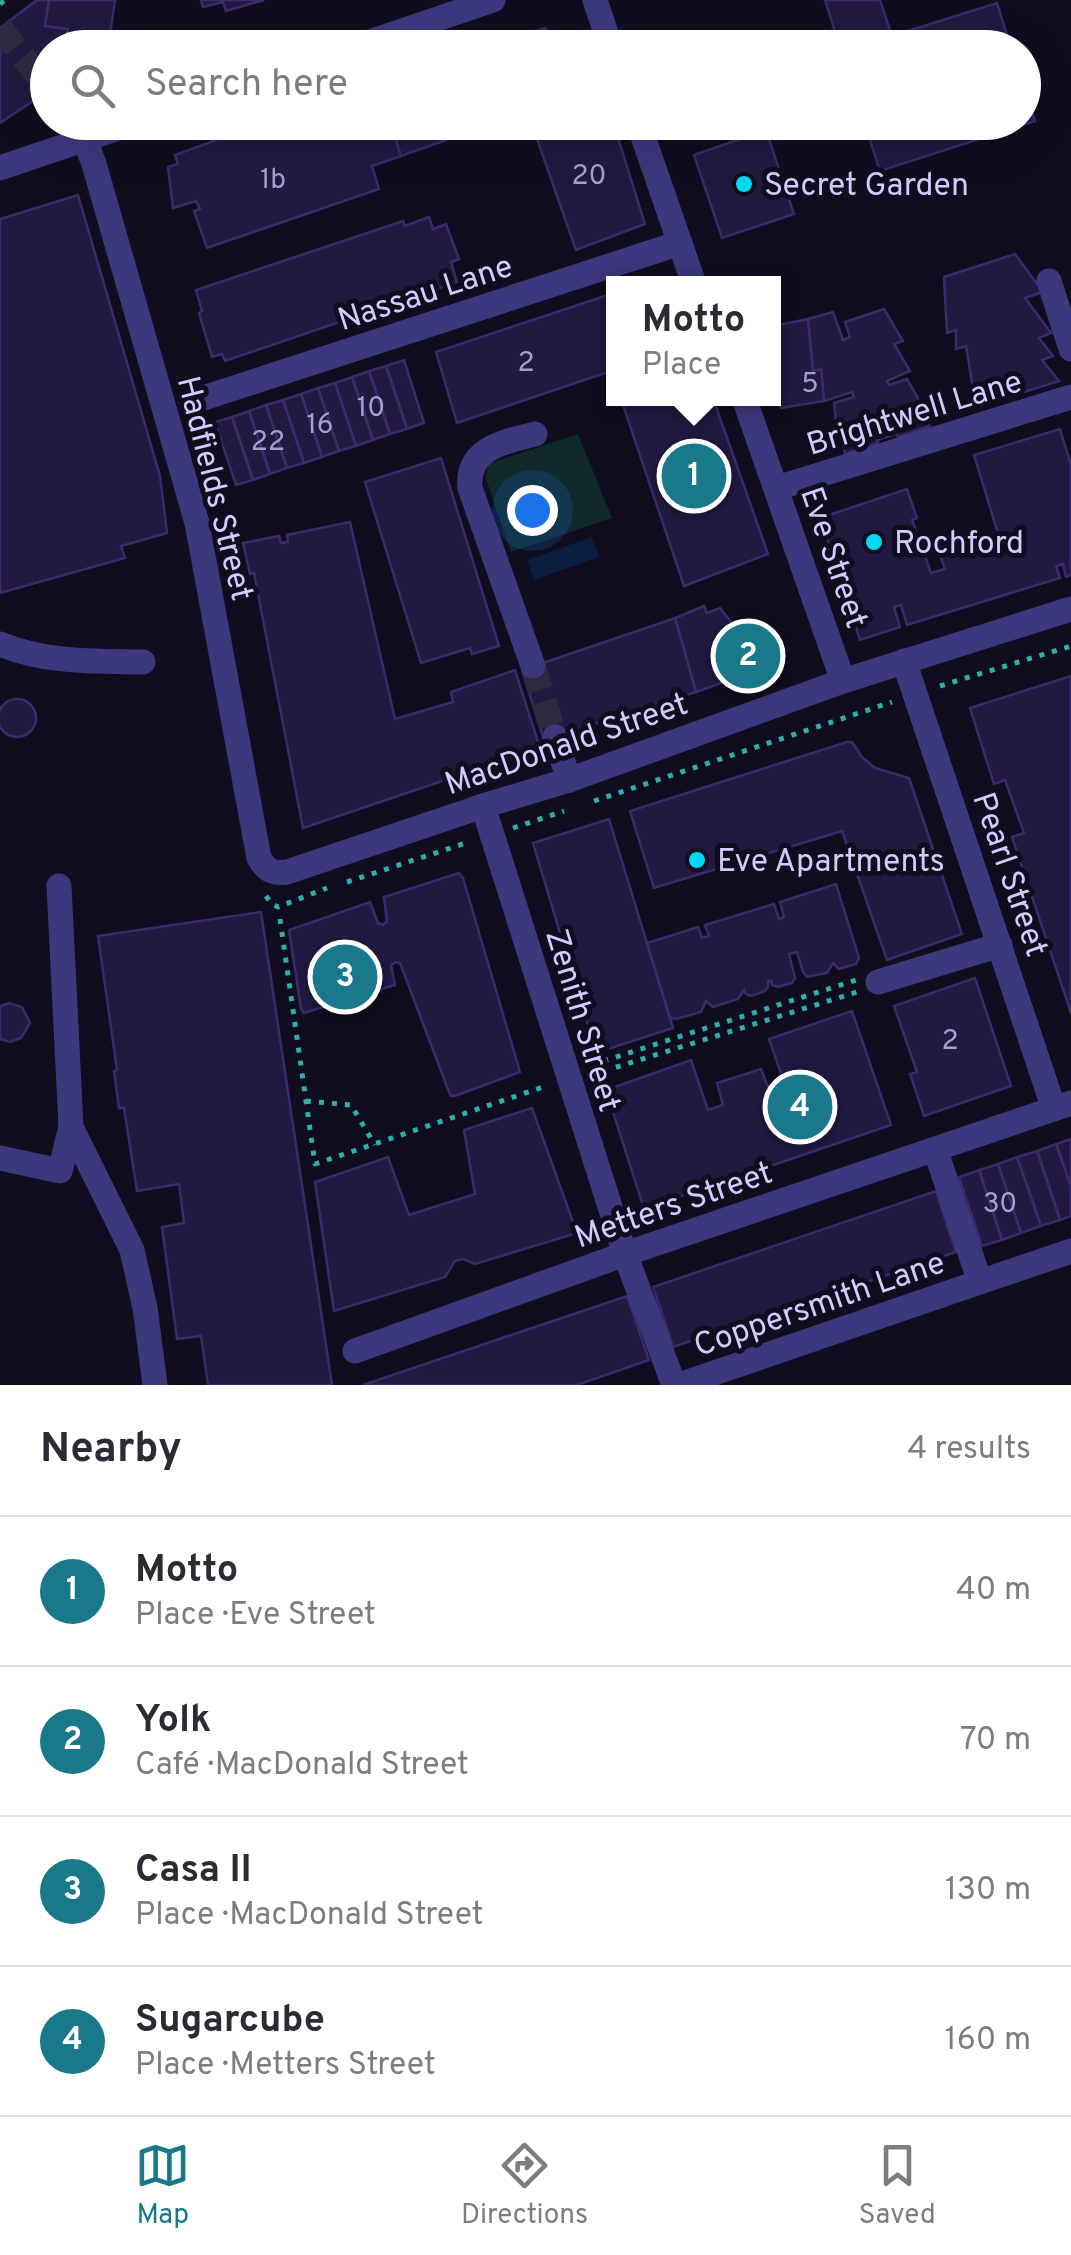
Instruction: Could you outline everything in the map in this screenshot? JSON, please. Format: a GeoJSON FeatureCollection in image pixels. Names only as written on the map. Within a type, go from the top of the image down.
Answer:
{"type":"FeatureCollection","features":[{"type":"Feature","properties":{"kind":"street"},"geometry":{"type":"LineString","coordinates":[[405,30],[493,0]]}},
{"type":"Feature","properties":{"kind":"street"},"geometry":{"type":"LineString","coordinates":[[594,0],[605,30]]}},
{"type":"Feature","properties":{"kind":"street"},"geometry":{"type":"LineString","coordinates":[[0,168],[61,140]]}},
{"type":"Feature","properties":{"kind":"street","name":"Hadfields Street"},"geometry":{"type":"LineString","coordinates":[[81,140],[197,522],[260,858]]}},
{"type":"Feature","properties":{"kind":"street"},"geometry":{"type":"LineString","coordinates":[[644,140],[691,276]]}},
{"type":"Feature","properties":{"kind":"street","name":"Nassau Lane"},"geometry":{"type":"LineString","coordinates":[[191,402],[680,242]]}},
{"type":"Feature","properties":{"kind":"street"},"geometry":{"type":"LineString","coordinates":[[1049,281],[1071,349]]}},
{"type":"Feature","properties":{"kind":"street","name":"Brightwell Lane"},"geometry":{"type":"LineString","coordinates":[[777,488],[1071,397]]}},
{"type":"Feature","properties":{"kind":"street","name":"Eve Street"},"geometry":{"type":"LineString","coordinates":[[747,406],[844,680]]}},
{"type":"Feature","properties":{"kind":"street"},"geometry":{"type":"LineString","coordinates":[[533,666],[469,477],[470,466],[490,448],[535,434]]}},
{"type":"Feature","properties":{"kind":"street","name":"MacDonald Street"},"geometry":{"type":"LineString","coordinates":[[260,858],[272,872],[287,872],[568,780],[844,680],[1071,609]]}},
{"type":"Feature","properties":{"kind":"street"},"geometry":{"type":"LineString","coordinates":[[0,644],[26,655],[143,662]]}},
{"type":"Feature","properties":{"kind":"street","name":"Pearl Street"},"geometry":{"type":"LineString","coordinates":[[904,662],[1000,945],[1063,1106]]}},
{"type":"Feature","properties":{"kind":"street"},"geometry":{"type":"LineString","coordinates":[[555,736],[568,780]]}},
{"type":"Feature","properties":{"kind":"street","name":"Zenith Street"},"geometry":{"type":"LineString","coordinates":[[482,806],[625,1254]]}},
{"type":"Feature","properties":{"kind":"street"},"geometry":{"type":"LineString","coordinates":[[0,1158],[60,1171],[71,1127],[59,886]]}},
{"type":"Feature","properties":{"kind":"street"},"geometry":{"type":"LineString","coordinates":[[878,982],[1000,945]]}},
{"type":"Feature","properties":{"kind":"street","name":"Metters Street"},"geometry":{"type":"LineString","coordinates":[[355,1351],[625,1254],[1063,1106]]}},
{"type":"Feature","properties":{"kind":"street"},"geometry":{"type":"LineString","coordinates":[[71,1127],[132,1250],[145,1308],[154,1385]]}},
{"type":"Feature","properties":{"kind":"street","name":"Coppersmith Lane"},"geometry":{"type":"LineString","coordinates":[[935,1149],[980,1282]]}},
{"type":"Feature","properties":{"kind":"street","name":"Coppersmith Lane"},"geometry":{"type":"LineString","coordinates":[[625,1254],[676,1385],[1071,1251]]}},
{"type":"Feature","properties":{"kind":"path"},"geometry":{"type":"LineString","coordinates":[[280,919],[315,1164],[568,1079],[878,982]]}},
{"type":"Feature","properties":{"kind":"path"},"geometry":{"type":"LineString","coordinates":[[568,1079],[584,1067],[867,977],[878,982]]}},
{"type":"Feature","properties":{"kind":"path"},"geometry":{"type":"LineString","coordinates":[[306,1101],[351,1105],[375,1145]]}},
{"type":"Feature","properties":{"kind":"green space"},"geometry":{"type":"Polygon","coordinates":[[[578,434],[612,518],[511,552],[486,479],[488,464],[578,434]]]}},
{"type":"Feature","properties":{"kind":"water"},"geometry":{"type":"Polygon","coordinates":[[[592,537],[599,557],[534,580],[527,560],[592,537]]]}},
{"type":"Feature","properties":{"kind":"building"},"geometry":{"type":"Polygon","coordinates":[[[37,0],[49,0],[45,26],[68,29],[30,30],[30,103],[0,123],[0,28],[37,0]]]}},
{"type":"Feature","properties":{"kind":"building"},"geometry":{"type":"Polygon","coordinates":[[[49,0],[115,0],[111,30],[45,26],[49,0]]]}},
{"type":"Feature","properties":{"kind":"building"},"geometry":{"type":"Polygon","coordinates":[[[201,0],[264,0],[226,11],[223,2],[203,7],[201,0]]]}},
{"type":"Feature","properties":{"kind":"building"},"geometry":{"type":"Polygon","coordinates":[[[825,0],[880,0],[890,30],[834,30],[825,0]]]}},
{"type":"Feature","properties":{"kind":"building"},"geometry":{"type":"Polygon","coordinates":[[[997,3],[1005,30],[911,30],[997,3]]]}},
{"type":"Feature","properties":{"kind":"building"},"geometry":{"type":"Polygon","coordinates":[[[216,140],[396,140],[401,156],[372,166],[379,189],[207,248],[194,211],[200,209],[196,201],[173,208],[168,167],[178,164],[175,155],[216,140]]]}},
{"type":"Feature","properties":{"kind":"building"},"geometry":{"type":"Polygon","coordinates":[[[396,140],[447,140],[401,156],[396,140]]]}},
{"type":"Feature","properties":{"kind":"building"},"geometry":{"type":"Polygon","coordinates":[[[537,140],[619,140],[645,224],[576,250],[537,140]]]}},
{"type":"Feature","properties":{"kind":"building","name":"Secret Garden"},"geometry":{"type":"Polygon","coordinates":[[[737,140],[769,140],[794,214],[722,238],[694,155],[737,140]]]}},
{"type":"Feature","properties":{"kind":"building"},"geometry":{"type":"Polygon","coordinates":[[[870,140],[976,140],[880,171],[870,140]]]}},
{"type":"Feature","properties":{"kind":"building"},"geometry":{"type":"Polygon","coordinates":[[[78,195],[160,476],[167,533],[121,546],[125,558],[0,593],[0,219],[78,195]]]}},
{"type":"Feature","properties":{"kind":"building"},"geometry":{"type":"Polygon","coordinates":[[[429,217],[433,229],[446,224],[459,259],[451,262],[457,282],[225,361],[222,354],[212,357],[196,290],[403,221],[405,226],[429,217]]]}},
{"type":"Feature","properties":{"kind":"building"},"geometry":{"type":"Polygon","coordinates":[[[1015,254],[1043,292],[1025,298],[1051,333],[1039,338],[1053,356],[1042,360],[1059,381],[976,407],[966,346],[956,349],[956,330],[947,333],[944,277],[1015,254]]]}},
{"type":"Feature","properties":{"kind":"building"},"geometry":{"type":"Polygon","coordinates":[[[606,296],[606,373],[457,423],[436,352],[606,296]]]}},
{"type":"Feature","properties":{"kind":"building"},"geometry":{"type":"Polygon","coordinates":[[[884,309],[903,341],[894,344],[910,371],[887,381],[889,385],[907,379],[930,426],[877,440],[878,443],[845,454],[834,403],[854,397],[852,392],[824,401],[821,369],[813,371],[808,319],[833,312],[843,340],[850,337],[845,322],[884,309]]]}},
{"type":"Feature","properties":{"kind":"building"},"geometry":{"type":"Polygon","coordinates":[[[808,319],[813,371],[821,369],[824,401],[781,408],[781,325],[808,319]]]}},
{"type":"Feature","properties":{"kind":"building"},"geometry":{"type":"Polygon","coordinates":[[[404,360],[424,423],[407,429],[386,366],[404,360]]]}},
{"type":"Feature","properties":{"kind":"building"},"geometry":{"type":"Polygon","coordinates":[[[386,366],[407,429],[390,434],[369,371],[386,366]]]}},
{"type":"Feature","properties":{"kind":"building"},"geometry":{"type":"Polygon","coordinates":[[[369,371],[390,434],[373,440],[352,377],[369,371]]]}},
{"type":"Feature","properties":{"kind":"building"},"geometry":{"type":"Polygon","coordinates":[[[352,377],[373,440],[356,446],[335,383],[352,377]]]}},
{"type":"Feature","properties":{"kind":"building"},"geometry":{"type":"Polygon","coordinates":[[[335,383],[356,446],[339,451],[318,388],[335,383]]]}},
{"type":"Feature","properties":{"kind":"building"},"geometry":{"type":"Polygon","coordinates":[[[318,388],[339,451],[322,457],[301,394],[318,388]]]}},
{"type":"Feature","properties":{"kind":"building"},"geometry":{"type":"Polygon","coordinates":[[[301,394],[322,457],[304,463],[283,400],[301,394]]]}},
{"type":"Feature","properties":{"kind":"building"},"geometry":{"type":"Polygon","coordinates":[[[283,400],[304,463],[287,468],[266,405],[283,400]]]}},
{"type":"Feature","properties":{"kind":"building"},"geometry":{"type":"Polygon","coordinates":[[[266,405],[287,468],[270,474],[249,411],[266,405]]]}},
{"type":"Feature","properties":{"kind":"building"},"geometry":{"type":"Polygon","coordinates":[[[623,406],[716,406],[768,554],[684,586],[623,406]]]}},
{"type":"Feature","properties":{"kind":"building"},"geometry":{"type":"Polygon","coordinates":[[[249,411],[270,474],[253,480],[232,417],[249,411]]]}},
{"type":"Feature","properties":{"kind":"building"},"geometry":{"type":"Polygon","coordinates":[[[232,417],[253,480],[236,485],[215,422],[232,417]]]}},
{"type":"Feature","properties":{"kind":"building","name":"Rochford"},"geometry":{"type":"Polygon","coordinates":[[[1060,429],[1071,465],[1071,575],[1066,577],[1063,564],[1056,566],[1060,578],[907,625],[901,605],[894,607],[900,627],[860,640],[820,518],[907,489],[917,518],[912,520],[931,573],[945,569],[938,550],[992,533],[997,552],[1003,550],[974,455],[1060,429]]]}},
{"type":"Feature","properties":{"kind":"building"},"geometry":{"type":"Polygon","coordinates":[[[441,458],[499,646],[472,654],[470,648],[421,663],[365,482],[441,458]]]}},
{"type":"Feature","properties":{"kind":"building"},"geometry":{"type":"Polygon","coordinates":[[[350,522],[395,719],[453,702],[451,692],[515,670],[540,748],[303,828],[254,573],[250,574],[243,543],[279,536],[281,543],[288,542],[287,535],[350,522]]]}},
{"type":"Feature","properties":{"kind":"building"},"geometry":{"type":"Polygon","coordinates":[[[704,606],[707,613],[720,608],[766,660],[749,673],[696,692],[675,618],[704,606]]]}},
{"type":"Feature","properties":{"kind":"building"},"geometry":{"type":"Polygon","coordinates":[[[675,618],[696,692],[544,740],[522,670],[675,618]]]}},
{"type":"Feature","properties":{"kind":"building"},"geometry":{"type":"Polygon","coordinates":[[[1071,676],[1071,1013],[1012,837],[1024,833],[1005,780],[994,784],[970,708],[1071,676]]]}},
{"type":"Feature","properties":{"kind":"building"},"geometry":{"type":"Polygon","coordinates":[[[10,700],[24,700],[35,711],[35,725],[24,736],[10,736],[-1,725],[-1,711],[10,700]]]}},
{"type":"Feature","properties":{"kind":"building","name":"Eve Apartments"},"geometry":{"type":"Polygon","coordinates":[[[852,742],[875,768],[909,778],[962,934],[887,960],[842,831],[654,888],[630,811],[852,742]]]}},
{"type":"Feature","properties":{"kind":"building","name":"Eve Apartments"},"geometry":{"type":"Polygon","coordinates":[[[609,819],[673,1028],[596,1053],[533,843],[609,819]]]}},
{"type":"Feature","properties":{"kind":"building"},"geometry":{"type":"Polygon","coordinates":[[[459,873],[520,1072],[451,1096],[400,963],[391,965],[395,985],[304,1013],[289,930],[370,902],[378,923],[383,925],[387,921],[384,897],[459,873]]]}},
{"type":"Feature","properties":{"kind":"building","name":"Eve Apartments"},"geometry":{"type":"Polygon","coordinates":[[[836,884],[859,958],[856,964],[839,969],[833,963],[827,973],[807,977],[797,952],[789,954],[795,978],[792,983],[778,987],[768,981],[765,991],[751,996],[744,990],[738,999],[713,1007],[706,1001],[701,1012],[670,1018],[647,943],[698,927],[702,938],[709,936],[705,925],[774,904],[779,919],[784,917],[780,902],[836,884]]]}},
{"type":"Feature","properties":{"kind":"building"},"geometry":{"type":"Polygon","coordinates":[[[261,912],[332,1385],[208,1385],[201,1336],[177,1339],[162,1227],[184,1223],[179,1184],[137,1191],[124,1108],[119,1108],[98,936],[261,912]]]}},
{"type":"Feature","properties":{"kind":"building"},"geometry":{"type":"Polygon","coordinates":[[[975,978],[1011,1086],[924,1116],[910,1074],[917,1072],[894,1006],[975,978]]]}},
{"type":"Feature","properties":{"kind":"building"},"geometry":{"type":"Polygon","coordinates":[[[9,1003],[22,1007],[30,1023],[21,1038],[10,1042],[0,1039],[0,1006],[9,1003]]]}},
{"type":"Feature","properties":{"kind":"building"},"geometry":{"type":"Polygon","coordinates":[[[852,1011],[891,1125],[644,1209],[606,1090],[691,1060],[708,1110],[723,1105],[717,1083],[761,1069],[768,1087],[784,1082],[769,1039],[852,1011]]]}},
{"type":"Feature","properties":{"kind":"building"},"geometry":{"type":"Polygon","coordinates":[[[532,1108],[577,1233],[475,1264],[463,1259],[455,1261],[445,1277],[334,1311],[315,1182],[388,1157],[409,1215],[475,1194],[464,1130],[532,1108]]]}},
{"type":"Feature","properties":{"kind":"building"},"geometry":{"type":"Polygon","coordinates":[[[1071,1139],[1071,1187],[1056,1144],[1071,1139]]]}},
{"type":"Feature","properties":{"kind":"building"},"geometry":{"type":"Polygon","coordinates":[[[1056,1144],[1071,1187],[1071,1216],[1060,1220],[1037,1151],[1056,1144]]]}},
{"type":"Feature","properties":{"kind":"building"},"geometry":{"type":"Polygon","coordinates":[[[1037,1151],[1060,1220],[1041,1226],[1017,1157],[1037,1151]]]}},
{"type":"Feature","properties":{"kind":"building"},"geometry":{"type":"Polygon","coordinates":[[[1017,1157],[1041,1226],[1021,1233],[998,1164],[1017,1157]]]}},
{"type":"Feature","properties":{"kind":"building"},"geometry":{"type":"Polygon","coordinates":[[[998,1164],[1021,1233],[1002,1240],[979,1170],[998,1164]]]}},
{"type":"Feature","properties":{"kind":"building"},"geometry":{"type":"Polygon","coordinates":[[[979,1170],[1002,1240],[982,1246],[959,1177],[979,1170]]]}},
{"type":"Feature","properties":{"kind":"building"},"geometry":{"type":"Polygon","coordinates":[[[936,1191],[956,1252],[673,1347],[653,1287],[936,1191]]]}},
{"type":"Feature","properties":{"kind":"building"},"geometry":{"type":"Polygon","coordinates":[[[627,1296],[649,1360],[577,1385],[363,1385],[627,1296]]]}},
{"type":"Feature","properties":{"kind":"tunnel"},"geometry":{"type":"LineString","coordinates":[[0,28],[30,66]]}},
{"type":"Feature","properties":{"kind":"tunnel"},"geometry":{"type":"LineString","coordinates":[[533,666],[555,737]]}},
{"type":"Feature","properties":{"kind":"place","name":"Secret Garden"},"geometry":{"type":"Point","coordinates":[744,184]}},
{"type":"Feature","properties":{"kind":"place","name":"Motto"},"geometry":{"type":"Point","coordinates":[694,476]}},
{"type":"Feature","properties":{"kind":"place","name":"Rochford"},"geometry":{"type":"Point","coordinates":[874,542]}},
{"type":"Feature","properties":{"kind":"place","name":"Yolk"},"geometry":{"type":"Point","coordinates":[748,656]}},
{"type":"Feature","properties":{"kind":"place","name":"Eve Apartments"},"geometry":{"type":"Point","coordinates":[697,860]}},
{"type":"Feature","properties":{"kind":"place","name":"Casa II"},"geometry":{"type":"Point","coordinates":[345,977]}},
{"type":"Feature","properties":{"kind":"place","name":"Sugarcube"},"geometry":{"type":"Point","coordinates":[800,1107]}}]}
